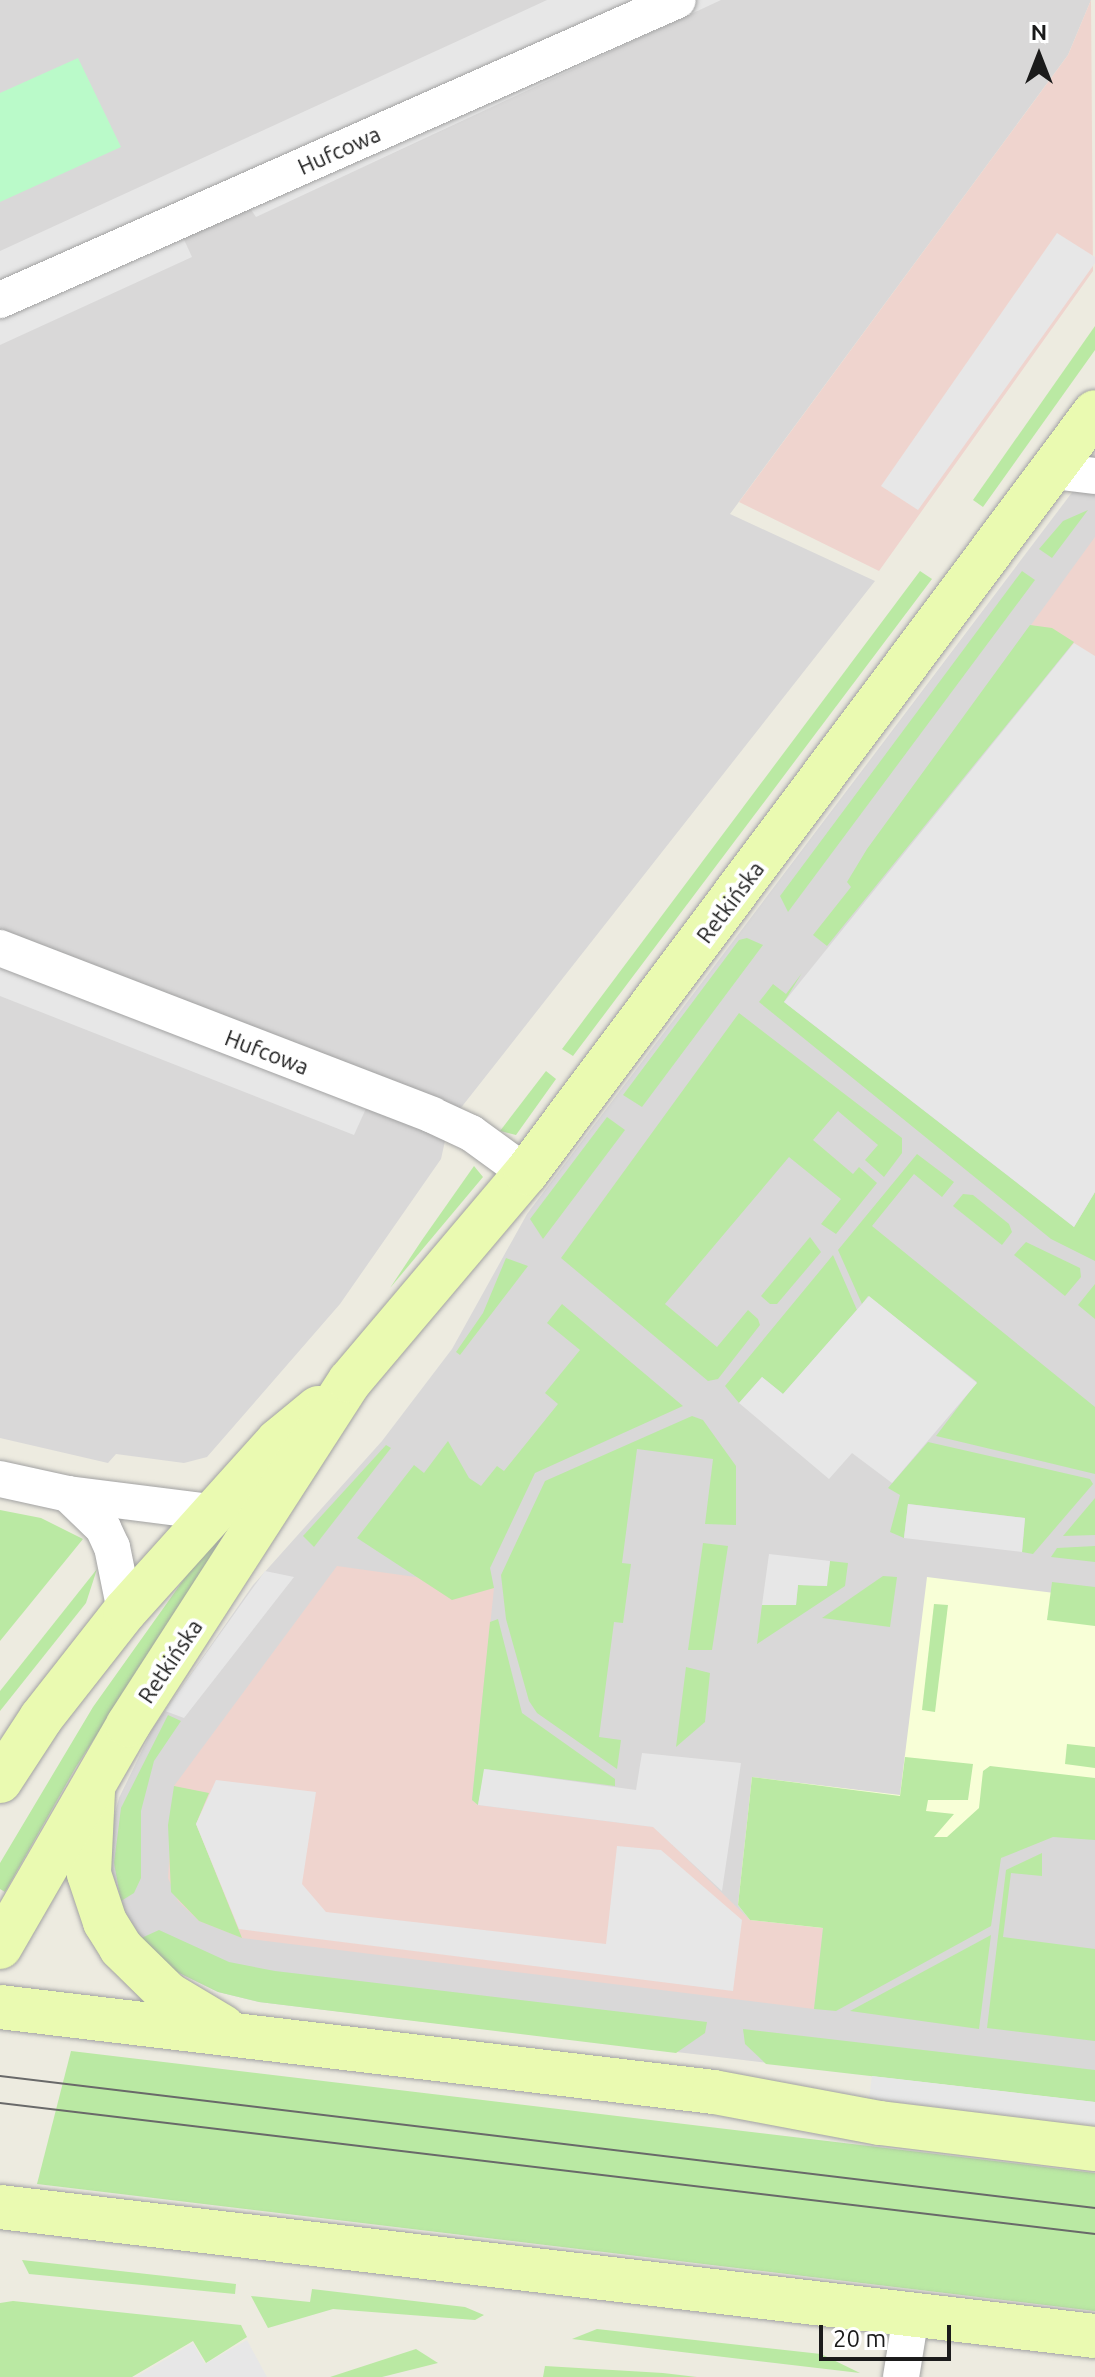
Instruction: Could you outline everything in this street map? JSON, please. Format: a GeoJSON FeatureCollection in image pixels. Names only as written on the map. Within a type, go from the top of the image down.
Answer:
{"type":"FeatureCollection","features":[{"type":"Feature","properties":{"kind":"street","name":"Hufcowa"},"geometry":{"type":"LineString","coordinates":[[0,300],[678,0]]}},
{"type":"Feature","properties":{"kind":"street","name":"Retkińska"},"geometry":{"type":"LineString","coordinates":[[0,1947],[94,1780],[350,1381],[526,1173],[1075,473],[1095,412]]}},
{"type":"Feature","properties":{"kind":"street","name":"Hufcowa"},"geometry":{"type":"LineString","coordinates":[[0,948],[432,1115],[471,1133],[526,1173]]}},
{"type":"Feature","properties":{"kind":"street","name":"Retkińska"},"geometry":{"type":"LineString","coordinates":[[0,1781],[41,1718],[125,1611],[211,1512],[278,1441],[350,1381]]}},
{"type":"Feature","properties":{"kind":"street"},"geometry":{"type":"LineString","coordinates":[[0,1479],[68,1494],[211,1512]]}},
{"type":"Feature","properties":{"kind":"street"},"geometry":{"type":"LineString","coordinates":[[68,1494],[103,1528],[112,1547],[125,1611]]}},
{"type":"Feature","properties":{"kind":"street"},"geometry":{"type":"LineString","coordinates":[[94,1780],[89,1874],[105,1922],[121,1948],[168,1994],[237,2035]]}},
{"type":"Feature","properties":{"kind":"street"},"geometry":{"type":"LineString","coordinates":[[0,2007],[714,2092],[880,2123],[1095,2149]]}},
{"type":"Feature","properties":{"kind":"street"},"geometry":{"type":"LineString","coordinates":[[0,2207],[1095,2336]]}},
{"type":"Feature","properties":{"kind":"street"},"geometry":{"type":"LineString","coordinates":[[901,2377],[911,2315]]}},
{"type":"Feature","properties":{"kind":"shaded area"},"geometry":{"type":"Polygon","coordinates":[[[0,0],[1091,0],[1068,55],[730,514],[875,581],[449,1123],[441,1159],[340,1304],[207,1457],[184,1463],[116,1454],[108,1463],[0,1438],[0,0]]]}},
{"type":"Feature","properties":{"kind":"shaded area"},"geometry":{"type":"Polygon","coordinates":[[[547,0],[721,0],[256,217],[240,193],[176,222],[192,257],[0,345],[0,251],[547,0]]]}},
{"type":"Feature","properties":{"kind":"shaded area"},"geometry":{"type":"Polygon","coordinates":[[[1091,0],[1093,271],[879,571],[739,502],[1068,55],[1091,0]]]}},
{"type":"Feature","properties":{"kind":"shaded area"},"geometry":{"type":"Polygon","coordinates":[[[1057,233],[1095,257],[1095,263],[918,510],[881,486],[1057,233]]]}},
{"type":"Feature","properties":{"kind":"shaded area"},"geometry":{"type":"Polygon","coordinates":[[[1095,462],[1095,2102],[259,2002],[218,1992],[165,1966],[122,1915],[109,1876],[110,1832],[119,1798],[153,1728],[253,1585],[382,1441],[452,1349],[527,1214],[1095,462]]]}},
{"type":"Feature","properties":{"kind":"shaded area"},"geometry":{"type":"Polygon","coordinates":[[[1095,537],[1095,661],[1031,625],[1095,537]]]}},
{"type":"Feature","properties":{"kind":"shaded area"},"geometry":{"type":"Polygon","coordinates":[[[1074,643],[1095,656],[1095,1192],[1074,1227],[784,1002],[1074,643]]]}},
{"type":"Feature","properties":{"kind":"shaded area"},"geometry":{"type":"Polygon","coordinates":[[[0,948],[373,1093],[354,1135],[0,996],[0,948]]]}},
{"type":"Feature","properties":{"kind":"shaded area"},"geometry":{"type":"Polygon","coordinates":[[[869,1296],[977,1383],[892,1483],[852,1453],[829,1479],[739,1403],[762,1377],[783,1394],[869,1296]]]}},
{"type":"Feature","properties":{"kind":"shaded area"},"geometry":{"type":"Polygon","coordinates":[[[908,1504],[1025,1518],[1022,1552],[904,1538],[908,1504]]]}},
{"type":"Feature","properties":{"kind":"shaded area"},"geometry":{"type":"Polygon","coordinates":[[[769,1554],[830,1561],[827,1586],[798,1585],[796,1605],[762,1605],[769,1554]]]}},
{"type":"Feature","properties":{"kind":"shaded area"},"geometry":{"type":"Polygon","coordinates":[[[337,1566],[494,1588],[472,1800],[478,1805],[654,1827],[750,1920],[823,1928],[814,2009],[242,1938],[199,1921],[178,1901],[168,1878],[174,1786],[337,1566]]]}},
{"type":"Feature","properties":{"kind":"shaded area"},"geometry":{"type":"Polygon","coordinates":[[[265,1571],[294,1577],[184,1718],[165,1711],[265,1571]]]}},
{"type":"Feature","properties":{"kind":"shaded area"},"geometry":{"type":"Polygon","coordinates":[[[927,1577],[1095,1598],[1095,1824],[1053,1821],[884,1935],[750,1920],[738,1905],[752,1777],[900,1795],[927,1577]]]}},
{"type":"Feature","properties":{"kind":"shaded area"},"geometry":{"type":"Polygon","coordinates":[[[642,1753],[741,1763],[722,1891],[653,1827],[478,1805],[484,1769],[636,1790],[642,1753]]]}},
{"type":"Feature","properties":{"kind":"shaded area"},"geometry":{"type":"Polygon","coordinates":[[[216,1780],[316,1792],[302,1884],[326,1912],[606,1944],[617,1846],[661,1850],[742,1920],[733,1991],[239,1929],[196,1824],[216,1780]]]}},
{"type":"Feature","properties":{"kind":"shaded area"},"geometry":{"type":"Polygon","coordinates":[[[872,2076],[1095,2102],[1095,2125],[869,2099],[872,2076]]]}},
{"type":"Feature","properties":{"kind":"shaded area"},"geometry":{"type":"Polygon","coordinates":[[[247,2340],[267,2377],[136,2377],[193,2343],[205,2364],[247,2340]]]}},
{"type":"Feature","properties":{"kind":"green space"},"geometry":{"type":"Polygon","coordinates":[[[78,58],[121,147],[0,202],[0,93],[78,58]]]}},
{"type":"Feature","properties":{"kind":"green space"},"geometry":{"type":"Polygon","coordinates":[[[1095,326],[1095,350],[983,507],[973,500],[1095,326]]]}},
{"type":"Feature","properties":{"kind":"green space"},"geometry":{"type":"Polygon","coordinates":[[[1088,510],[1052,558],[1039,549],[1063,521],[1088,510]]]}},
{"type":"Feature","properties":{"kind":"green space"},"geometry":{"type":"Polygon","coordinates":[[[920,571],[932,579],[573,1056],[562,1049],[920,571]]]}},
{"type":"Feature","properties":{"kind":"green space"},"geometry":{"type":"Polygon","coordinates":[[[1022,571],[1035,580],[788,912],[780,896],[1022,571]]]}},
{"type":"Feature","properties":{"kind":"green space"},"geometry":{"type":"Polygon","coordinates":[[[1030,625],[1052,628],[1074,642],[827,946],[813,935],[851,887],[847,882],[867,849],[1030,625]]]}},
{"type":"Feature","properties":{"kind":"green space"},"geometry":{"type":"Polygon","coordinates":[[[747,938],[763,945],[642,1107],[623,1095],[739,940],[747,938]]]}},
{"type":"Feature","properties":{"kind":"green space"},"geometry":{"type":"Polygon","coordinates":[[[802,973],[784,1002],[1074,1227],[1095,1192],[1095,1261],[1051,1239],[759,1002],[773,984],[786,994],[802,973]]]}},
{"type":"Feature","properties":{"kind":"green space"},"geometry":{"type":"Polygon","coordinates":[[[739,1013],[902,1138],[902,1153],[884,1177],[865,1160],[878,1145],[838,1111],[813,1140],[853,1174],[859,1167],[877,1183],[836,1234],[821,1224],[841,1199],[789,1157],[665,1304],[717,1347],[748,1310],[758,1319],[760,1325],[718,1379],[708,1381],[561,1258],[739,1013]]]}},
{"type":"Feature","properties":{"kind":"green space"},"geometry":{"type":"Polygon","coordinates":[[[546,1071],[556,1079],[516,1135],[500,1131],[546,1071]]]}},
{"type":"Feature","properties":{"kind":"green space"},"geometry":{"type":"Polygon","coordinates":[[[607,1117],[625,1130],[543,1239],[530,1219],[607,1117]]]}},
{"type":"Feature","properties":{"kind":"green space"},"geometry":{"type":"Polygon","coordinates":[[[917,1154],[954,1182],[942,1197],[914,1174],[872,1226],[1095,1407],[1095,1474],[936,1436],[977,1382],[868,1296],[862,1304],[838,1250],[917,1154]]]}},
{"type":"Feature","properties":{"kind":"green space"},"geometry":{"type":"Polygon","coordinates":[[[474,1166],[483,1177],[390,1288],[422,1240],[474,1166]]]}},
{"type":"Feature","properties":{"kind":"green space"},"geometry":{"type":"Polygon","coordinates":[[[963,1194],[973,1195],[1009,1224],[1012,1232],[1002,1245],[953,1206],[963,1194]]]}},
{"type":"Feature","properties":{"kind":"green space"},"geometry":{"type":"Polygon","coordinates":[[[810,1237],[821,1252],[777,1304],[770,1304],[761,1296],[810,1237]]]}},
{"type":"Feature","properties":{"kind":"green space"},"geometry":{"type":"Polygon","coordinates":[[[1026,1242],[1080,1268],[1081,1277],[1065,1296],[1014,1255],[1026,1242]]]}},
{"type":"Feature","properties":{"kind":"green space"},"geometry":{"type":"Polygon","coordinates":[[[833,1255],[857,1310],[783,1394],[762,1377],[739,1403],[725,1386],[833,1255]]]}},
{"type":"Feature","properties":{"kind":"green space"},"geometry":{"type":"Polygon","coordinates":[[[506,1258],[528,1266],[460,1355],[456,1352],[483,1313],[506,1258]]]}},
{"type":"Feature","properties":{"kind":"green space"},"geometry":{"type":"Polygon","coordinates":[[[1095,1284],[1095,1319],[1078,1305],[1095,1284]]]}},
{"type":"Feature","properties":{"kind":"green space"},"geometry":{"type":"Polygon","coordinates":[[[562,1304],[683,1406],[535,1473],[490,1568],[494,1588],[452,1600],[357,1538],[414,1465],[424,1473],[448,1441],[469,1478],[481,1486],[497,1466],[504,1471],[558,1404],[545,1393],[580,1350],[547,1323],[562,1304]]]}},
{"type":"Feature","properties":{"kind":"green space"},"geometry":{"type":"Polygon","coordinates":[[[692,1416],[703,1420],[736,1466],[736,1525],[705,1524],[713,1459],[637,1449],[622,1563],[631,1564],[623,1623],[614,1622],[599,1737],[621,1740],[617,1769],[537,1713],[529,1701],[506,1619],[501,1575],[545,1481],[692,1416]]]}},
{"type":"Feature","properties":{"kind":"green space"},"geometry":{"type":"Polygon","coordinates":[[[928,1442],[1090,1479],[1093,1484],[1033,1554],[1022,1552],[1025,1518],[908,1504],[904,1538],[890,1532],[900,1495],[888,1488],[928,1442]]]}},
{"type":"Feature","properties":{"kind":"green space"},"geometry":{"type":"Polygon","coordinates":[[[386,1445],[391,1448],[314,1547],[303,1536],[386,1445]]]}},
{"type":"Feature","properties":{"kind":"green space"},"geometry":{"type":"Polygon","coordinates":[[[1095,1498],[1095,1535],[1063,1536],[1095,1498]]]}},
{"type":"Feature","properties":{"kind":"green space"},"geometry":{"type":"Polygon","coordinates":[[[0,1510],[41,1518],[83,1539],[0,1641],[0,1510]]]}},
{"type":"Feature","properties":{"kind":"green space"},"geometry":{"type":"Polygon","coordinates":[[[234,1523],[76,1767],[5,1892],[0,1889],[0,1863],[93,1707],[209,1544],[234,1523]]]}},
{"type":"Feature","properties":{"kind":"green space"},"geometry":{"type":"Polygon","coordinates":[[[703,1543],[728,1546],[712,1650],[688,1650],[703,1543]]]}},
{"type":"Feature","properties":{"kind":"green space"},"geometry":{"type":"Polygon","coordinates":[[[1095,1546],[1095,1562],[1051,1557],[1057,1548],[1095,1546]]]}},
{"type":"Feature","properties":{"kind":"green space"},"geometry":{"type":"Polygon","coordinates":[[[830,1561],[848,1563],[845,1586],[757,1644],[762,1605],[796,1605],[798,1585],[826,1586],[830,1561]]]}},
{"type":"Feature","properties":{"kind":"green space"},"geometry":{"type":"Polygon","coordinates":[[[97,1569],[86,1603],[0,1711],[0,1691],[97,1569]]]}},
{"type":"Feature","properties":{"kind":"green space"},"geometry":{"type":"Polygon","coordinates":[[[883,1576],[897,1577],[890,1627],[822,1618],[883,1576]]]}},
{"type":"Feature","properties":{"kind":"green space"},"geometry":{"type":"Polygon","coordinates":[[[1052,1582],[1095,1587],[1095,1626],[1047,1620],[1052,1582]]]}},
{"type":"Feature","properties":{"kind":"green space"},"geometry":{"type":"Polygon","coordinates":[[[934,1604],[948,1605],[935,1712],[922,1710],[934,1604]]]}},
{"type":"Feature","properties":{"kind":"green space"},"geometry":{"type":"Polygon","coordinates":[[[498,1619],[522,1713],[615,1779],[615,1786],[485,1769],[478,1805],[472,1800],[490,1622],[498,1619]]]}},
{"type":"Feature","properties":{"kind":"green space"},"geometry":{"type":"Polygon","coordinates":[[[686,1667],[710,1673],[705,1722],[676,1747],[686,1667]]]}},
{"type":"Feature","properties":{"kind":"green space"},"geometry":{"type":"Polygon","coordinates":[[[168,1715],[181,1721],[154,1761],[141,1811],[141,1878],[134,1893],[121,1901],[114,1863],[121,1808],[168,1715]]]}},
{"type":"Feature","properties":{"kind":"green space"},"geometry":{"type":"Polygon","coordinates":[[[1067,1744],[1095,1747],[1095,1768],[1065,1764],[1067,1744]]]}},
{"type":"Feature","properties":{"kind":"green space"},"geometry":{"type":"Polygon","coordinates":[[[905,1757],[973,1764],[968,1800],[928,1800],[926,1811],[954,1814],[934,1837],[947,1837],[979,1808],[983,1771],[990,1766],[1095,1778],[1095,1840],[1053,1837],[1001,1858],[991,1926],[836,2011],[814,2009],[823,1928],[750,1920],[738,1905],[752,1777],[900,1796],[905,1757]]]}},
{"type":"Feature","properties":{"kind":"green space"},"geometry":{"type":"Polygon","coordinates":[[[174,1786],[209,1793],[196,1824],[242,1938],[199,1921],[171,1892],[168,1825],[174,1786]]]}},
{"type":"Feature","properties":{"kind":"green space"},"geometry":{"type":"Polygon","coordinates":[[[1042,1853],[1042,1876],[1011,1873],[1003,1937],[1095,1949],[1095,2041],[987,2028],[1006,1870],[1042,1853]]]}},
{"type":"Feature","properties":{"kind":"green space"},"geometry":{"type":"Polygon","coordinates":[[[159,1930],[229,1962],[275,1971],[707,2022],[705,2033],[676,2053],[259,2002],[218,1992],[165,1966],[137,1940],[159,1930]]]}},
{"type":"Feature","properties":{"kind":"green space"},"geometry":{"type":"Polygon","coordinates":[[[991,1935],[979,2029],[850,2011],[991,1935]]]}},
{"type":"Feature","properties":{"kind":"green space"},"geometry":{"type":"Polygon","coordinates":[[[743,2029],[1095,2070],[1095,2102],[766,2064],[745,2044],[743,2029]]]}},
{"type":"Feature","properties":{"kind":"green space"},"geometry":{"type":"Polygon","coordinates":[[[71,2051],[1095,2173],[1095,2311],[37,2184],[71,2051]]]}},
{"type":"Feature","properties":{"kind":"green space"},"geometry":{"type":"Polygon","coordinates":[[[22,2260],[236,2284],[235,2294],[29,2274],[22,2260]]]}},
{"type":"Feature","properties":{"kind":"green space"},"geometry":{"type":"Polygon","coordinates":[[[312,2289],[465,2307],[484,2315],[475,2320],[333,2309],[268,2328],[251,2296],[310,2302],[312,2289]]]}},
{"type":"Feature","properties":{"kind":"green space"},"geometry":{"type":"Polygon","coordinates":[[[13,2301],[241,2325],[247,2337],[206,2363],[193,2341],[132,2377],[0,2377],[0,2303],[13,2301]]]}},
{"type":"Feature","properties":{"kind":"green space"},"geometry":{"type":"Polygon","coordinates":[[[597,2329],[821,2354],[860,2373],[572,2339],[597,2329]]]}},
{"type":"Feature","properties":{"kind":"green space"},"geometry":{"type":"Polygon","coordinates":[[[416,2349],[438,2363],[382,2377],[330,2377],[416,2349]]]}},
{"type":"Feature","properties":{"kind":"green space"},"geometry":{"type":"Polygon","coordinates":[[[545,2366],[663,2373],[697,2377],[543,2377],[545,2366]]]}},
{"type":"Feature","properties":{"kind":"tram line"},"geometry":{"type":"LineString","coordinates":[[0,2076],[1095,2208]]}},
{"type":"Feature","properties":{"kind":"tram line"},"geometry":{"type":"LineString","coordinates":[[0,2103],[1095,2234]]}}]}
